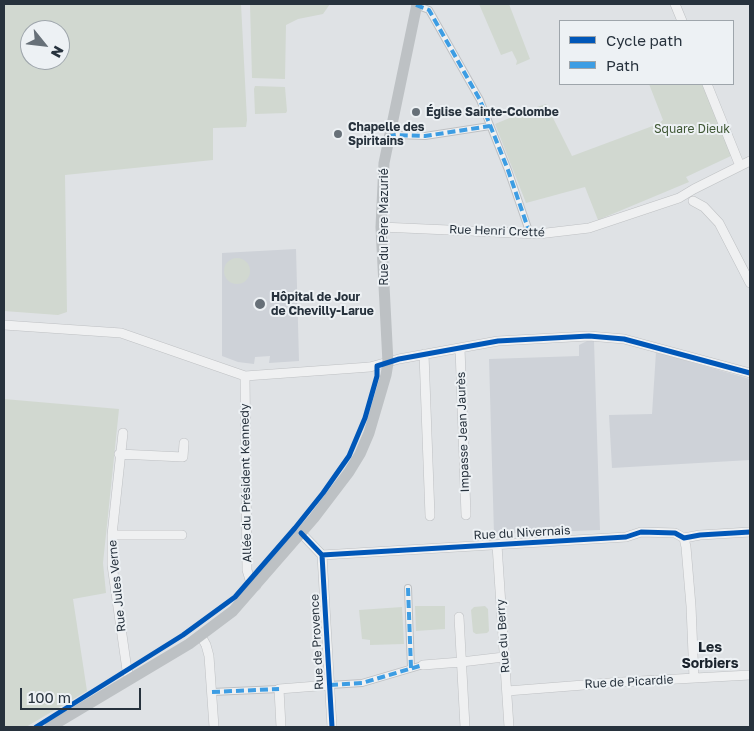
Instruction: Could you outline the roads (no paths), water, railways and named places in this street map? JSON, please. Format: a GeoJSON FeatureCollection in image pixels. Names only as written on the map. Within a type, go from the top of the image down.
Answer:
{"type":"FeatureCollection","features":[{"type":"Feature","properties":{"kind":"main road","name":"Rue du Père Mazurié"},"geometry":{"type":"LineString","coordinates":[[50,727],[201,636],[233,611],[331,496],[360,454],[369,433],[388,363],[381,227],[384,163],[417,4]]}},
{"type":"Feature","properties":{"kind":"street"},"geometry":{"type":"LineString","coordinates":[[417,4],[430,10],[480,100],[530,234]]}},
{"type":"Feature","properties":{"kind":"street"},"geometry":{"type":"LineString","coordinates":[[675,4],[682,20]]}},
{"type":"Feature","properties":{"kind":"street"},"geometry":{"type":"LineString","coordinates":[[707,85],[740,166]]}},
{"type":"Feature","properties":{"kind":"street"},"geometry":{"type":"LineString","coordinates":[[388,137],[396,135],[425,136],[490,126]]}},
{"type":"Feature","properties":{"kind":"street","name":"Rue Henri Cretté"},"geometry":{"type":"LineString","coordinates":[[381,227],[530,234],[589,228],[680,198],[750,161]]}},
{"type":"Feature","properties":{"kind":"street"},"geometry":{"type":"LineString","coordinates":[[693,201],[704,208],[719,223],[750,283]]}},
{"type":"Feature","properties":{"kind":"street"},"geometry":{"type":"LineString","coordinates":[[4,325],[121,333],[245,376],[370,367],[424,354],[498,341],[589,336],[624,339],[750,373]]}},
{"type":"Feature","properties":{"kind":"street","name":"Impasse Jean Jaurès"},"geometry":{"type":"LineString","coordinates":[[460,348],[466,515]]}},
{"type":"Feature","properties":{"kind":"street"},"geometry":{"type":"LineString","coordinates":[[424,354],[430,516]]}},
{"type":"Feature","properties":{"kind":"street","name":"Allée du Président Kennedy"},"geometry":{"type":"LineString","coordinates":[[245,376],[247,570],[250,580],[256,586]]}},
{"type":"Feature","properties":{"kind":"street","name":"Rue Jules Verne"},"geometry":{"type":"LineString","coordinates":[[123,433],[112,535],[112,565],[127,670],[130,679]]}},
{"type":"Feature","properties":{"kind":"street"},"geometry":{"type":"LineString","coordinates":[[120,454],[183,457],[184,443]]}},
{"type":"Feature","properties":{"kind":"street","name":"Rue du Nivernais"},"geometry":{"type":"LineString","coordinates":[[322,555],[626,537],[641,532],[675,533],[684,538],[700,535],[750,532]]}},
{"type":"Feature","properties":{"kind":"street"},"geometry":{"type":"LineString","coordinates":[[301,533],[322,555]]}},
{"type":"Feature","properties":{"kind":"street"},"geometry":{"type":"LineString","coordinates":[[112,535],[182,535]]}},
{"type":"Feature","properties":{"kind":"street"},"geometry":{"type":"LineString","coordinates":[[684,538],[690,596],[694,678]]}},
{"type":"Feature","properties":{"kind":"street","name":"Rue du Berry"},"geometry":{"type":"LineString","coordinates":[[496,545],[509,727]]}},
{"type":"Feature","properties":{"kind":"street","name":"Rue de Provence"},"geometry":{"type":"LineString","coordinates":[[322,555],[332,727]]}},
{"type":"Feature","properties":{"kind":"street"},"geometry":{"type":"LineString","coordinates":[[408,588],[412,668]]}},
{"type":"Feature","properties":{"kind":"street"},"geometry":{"type":"LineString","coordinates":[[459,617],[465,727]]}},
{"type":"Feature","properties":{"kind":"street"},"geometry":{"type":"LineString","coordinates":[[201,636],[209,656],[214,727]]}},
{"type":"Feature","properties":{"kind":"street"},"geometry":{"type":"LineString","coordinates":[[212,692],[362,683],[423,665],[504,657]]}},
{"type":"Feature","properties":{"kind":"street","name":"Rue de Picardie"},"geometry":{"type":"LineString","coordinates":[[507,691],[750,675]]}},
{"type":"Feature","properties":{"kind":"street"},"geometry":{"type":"LineString","coordinates":[[279,689],[281,727]]}},
{"type":"Feature","properties":{"kind":"place","name":"Église Sainte-Colombe"},"geometry":{"type":"Point","coordinates":[416,112]}},
{"type":"Feature","properties":{"kind":"place","name":"Chapelle des Spiritains"},"geometry":{"type":"Point","coordinates":[338,134]}},
{"type":"Feature","properties":{"kind":"place","name":"Hôpital de Jour de Chevilly-Larue"},"geometry":{"type":"Point","coordinates":[260,304]}},
{"type":"Feature","properties":{"kind":"district","name":"Les Sorbiers"},"geometry":{"type":"Point","coordinates":[710,656]}},
{"type":"Feature","properties":{"kind":"park label","name":"Square Dieuk"},"geometry":{"type":"Point","coordinates":[692,129]}}]}
